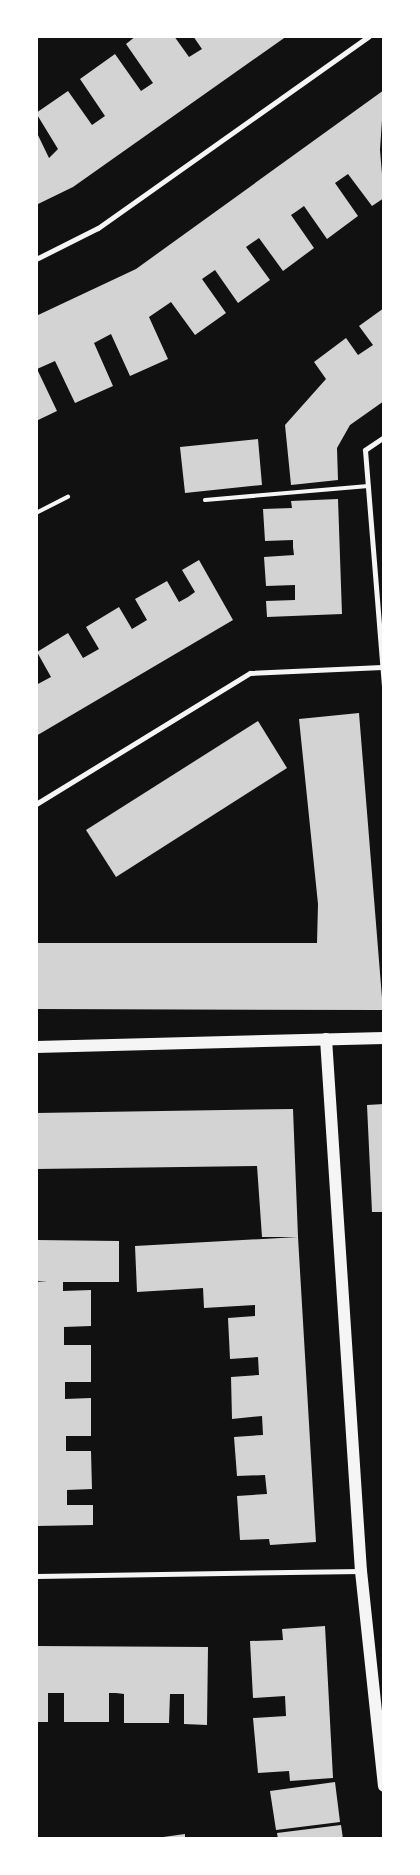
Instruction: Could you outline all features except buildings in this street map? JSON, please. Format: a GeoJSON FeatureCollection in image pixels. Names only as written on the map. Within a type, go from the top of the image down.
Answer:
{"type":"FeatureCollection","features":[{"type":"Feature","properties":{"kind":"main road"},"geometry":{"type":"LineString","coordinates":[[36,1047],[384,1038]]}},
{"type":"Feature","properties":{"kind":"main road"},"geometry":{"type":"LineString","coordinates":[[326,1039],[332,1186],[361,1572],[384,1786]]}},
{"type":"Feature","properties":{"kind":"street"},"geometry":{"type":"LineString","coordinates":[[36,259],[98,228],[370,36]]}},
{"type":"Feature","properties":{"kind":"street"},"geometry":{"type":"LineString","coordinates":[[384,437],[365,450],[384,686]]}},
{"type":"Feature","properties":{"kind":"street"},"geometry":{"type":"LineString","coordinates":[[36,804],[250,673],[382,667]]}},
{"type":"Feature","properties":{"kind":"street"},"geometry":{"type":"LineString","coordinates":[[36,1576],[361,1572]]}},
{"type":"Feature","properties":{"kind":"lane"},"geometry":{"type":"LineString","coordinates":[[206,500],[368,486]]}},
{"type":"Feature","properties":{"kind":"lane"},"geometry":{"type":"LineString","coordinates":[[36,513],[68,497]]}}]}
